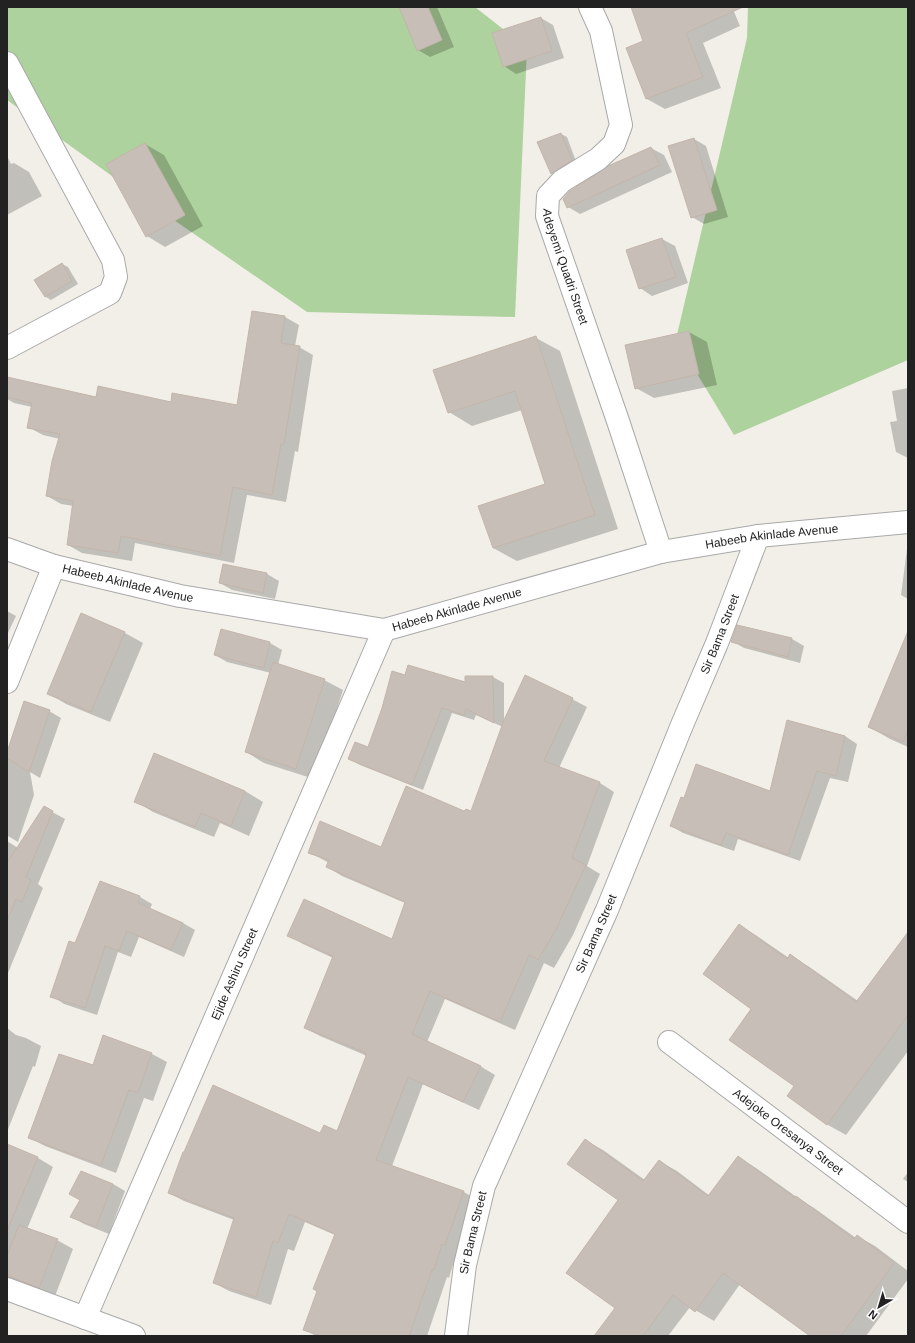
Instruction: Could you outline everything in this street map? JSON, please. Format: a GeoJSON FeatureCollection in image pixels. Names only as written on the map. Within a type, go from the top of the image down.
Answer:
{"type":"FeatureCollection","features":[{"type":"Feature","properties":{"kind":"street","name":"Adeyemi Quadri Street"},"geometry":{"type":"LineString","coordinates":[[590,7],[601,32],[621,125],[614,144],[598,158],[562,181],[548,196],[547,216],[661,552]]}},
{"type":"Feature","properties":{"kind":"street"},"geometry":{"type":"LineString","coordinates":[[7,63],[113,260],[116,277],[110,293],[7,348]]}},
{"type":"Feature","properties":{"kind":"street","name":"Habeeb Akinlade Avenue"},"geometry":{"type":"LineString","coordinates":[[7,549],[54,566],[180,596],[384,630],[661,552],[758,536],[908,522]]}},
{"type":"Feature","properties":{"kind":"street","name":"Sir Bama Street"},"geometry":{"type":"LineString","coordinates":[[456,1336],[465,1265],[484,1186],[607,910],[679,732],[717,643],[758,536]]}},
{"type":"Feature","properties":{"kind":"street"},"geometry":{"type":"LineString","coordinates":[[7,682],[54,566]]}},
{"type":"Feature","properties":{"kind":"street","name":"Ejide Ashiru Street"},"geometry":{"type":"LineString","coordinates":[[85,1318],[384,630]]}},
{"type":"Feature","properties":{"kind":"street","name":"Adejoke Oresanya Street"},"geometry":{"type":"LineString","coordinates":[[669,1042],[908,1222]]}},
{"type":"Feature","properties":{"kind":"street"},"geometry":{"type":"LineString","coordinates":[[7,1289],[134,1336]]}},
{"type":"Feature","properties":{"kind":"green space"},"geometry":{"type":"Polygon","coordinates":[[[7,7],[475,7],[527,48],[515,317],[307,312],[145,200],[7,100],[7,7]]]}},
{"type":"Feature","properties":{"kind":"green space"},"geometry":{"type":"Polygon","coordinates":[[[748,7],[908,7],[908,360],[734,435],[676,339],[747,38],[748,7]]]}},
{"type":"Feature","properties":{"kind":"building"},"geometry":{"type":"Polygon","coordinates":[[[399,7],[428,7],[442,40],[417,51],[399,7]]]}},
{"type":"Feature","properties":{"kind":"building"},"geometry":{"type":"Polygon","coordinates":[[[631,7],[743,7],[686,33],[703,77],[646,99],[626,48],[643,41],[631,7]]]}},
{"type":"Feature","properties":{"kind":"building"},"geometry":{"type":"Polygon","coordinates":[[[541,17],[552,51],[503,67],[492,33],[541,17]]]}},
{"type":"Feature","properties":{"kind":"building"},"geometry":{"type":"Polygon","coordinates":[[[561,133],[572,160],[551,174],[537,142],[561,133]]]}},
{"type":"Feature","properties":{"kind":"building"},"geometry":{"type":"Polygon","coordinates":[[[694,138],[717,210],[691,218],[668,146],[694,138]]]}},
{"type":"Feature","properties":{"kind":"building"},"geometry":{"type":"Polygon","coordinates":[[[145,143],[185,215],[146,237],[106,164],[145,143]]]}},
{"type":"Feature","properties":{"kind":"building"},"geometry":{"type":"Polygon","coordinates":[[[651,147],[660,165],[567,208],[563,199],[570,191],[608,166],[651,147]]]}},
{"type":"Feature","properties":{"kind":"building"},"geometry":{"type":"Polygon","coordinates":[[[662,238],[676,277],[639,289],[626,250],[662,238]]]}},
{"type":"Feature","properties":{"kind":"building"},"geometry":{"type":"Polygon","coordinates":[[[62,263],[72,281],[45,297],[34,280],[62,263]]]}},
{"type":"Feature","properties":{"kind":"building"},"geometry":{"type":"Polygon","coordinates":[[[252,311],[285,316],[281,343],[300,346],[284,444],[281,444],[272,495],[233,487],[220,556],[121,536],[118,553],[67,545],[73,501],[46,496],[52,461],[60,434],[27,428],[32,403],[7,397],[7,377],[96,397],[98,386],[171,402],[172,393],[237,405],[252,311]]]}},
{"type":"Feature","properties":{"kind":"building"},"geometry":{"type":"Polygon","coordinates":[[[689,331],[699,374],[635,389],[625,345],[689,331]]]}},
{"type":"Feature","properties":{"kind":"building"},"geometry":{"type":"Polygon","coordinates":[[[536,336],[595,515],[493,548],[478,506],[545,484],[515,391],[448,413],[433,370],[536,336]]]}},
{"type":"Feature","properties":{"kind":"building"},"geometry":{"type":"Polygon","coordinates":[[[223,564],[267,573],[263,593],[219,583],[223,564]]]}},
{"type":"Feature","properties":{"kind":"building"},"geometry":{"type":"Polygon","coordinates":[[[81,613],[125,632],[91,712],[47,694],[81,613]]]}},
{"type":"Feature","properties":{"kind":"building"},"geometry":{"type":"Polygon","coordinates":[[[737,625],[792,638],[788,657],[731,642],[737,625]]]}},
{"type":"Feature","properties":{"kind":"building"},"geometry":{"type":"Polygon","coordinates":[[[221,629],[270,642],[264,668],[214,655],[221,629]]]}},
{"type":"Feature","properties":{"kind":"building"},"geometry":{"type":"Polygon","coordinates":[[[908,631],[908,730],[903,742],[868,727],[908,631]]]}},
{"type":"Feature","properties":{"kind":"building"},"geometry":{"type":"Polygon","coordinates":[[[273,662],[325,679],[296,769],[245,752],[273,662]]]}},
{"type":"Feature","properties":{"kind":"building"},"geometry":{"type":"Polygon","coordinates":[[[408,665],[465,682],[465,676],[493,676],[494,723],[466,709],[464,715],[442,708],[412,785],[348,759],[355,742],[368,747],[382,708],[392,671],[405,675],[408,665]]]}},
{"type":"Feature","properties":{"kind":"building"},"geometry":{"type":"Polygon","coordinates":[[[525,675],[573,698],[544,761],[600,782],[572,858],[586,865],[558,926],[538,960],[529,955],[500,1022],[430,991],[412,1034],[481,1066],[463,1102],[408,1077],[376,1160],[464,1191],[445,1245],[442,1244],[434,1270],[432,1270],[409,1336],[321,1336],[303,1330],[317,1291],[313,1289],[335,1234],[289,1214],[278,1243],[273,1241],[256,1297],[213,1283],[234,1218],[168,1193],[183,1152],[213,1085],[320,1133],[324,1125],[337,1131],[366,1053],[304,1028],[333,956],[287,936],[304,899],[392,939],[405,902],[326,867],[329,860],[308,853],[320,821],[381,847],[406,786],[464,811],[466,809],[471,811],[504,720],[525,675]]]}},
{"type":"Feature","properties":{"kind":"building"},"geometry":{"type":"Polygon","coordinates":[[[24,701],[50,710],[29,772],[7,758],[7,752],[24,701]]]}},
{"type":"Feature","properties":{"kind":"building"},"geometry":{"type":"Polygon","coordinates":[[[787,720],[845,736],[836,776],[817,771],[788,855],[726,833],[721,845],[670,826],[681,797],[684,798],[696,764],[770,791],[787,720]]]}},
{"type":"Feature","properties":{"kind":"building"},"geometry":{"type":"Polygon","coordinates":[[[154,753],[245,791],[231,826],[201,813],[195,827],[134,802],[154,753]]]}},
{"type":"Feature","properties":{"kind":"building"},"geometry":{"type":"Polygon","coordinates":[[[44,806],[53,811],[26,877],[31,880],[22,902],[16,899],[7,921],[7,863],[44,806]]]}},
{"type":"Feature","properties":{"kind":"building"},"geometry":{"type":"Polygon","coordinates":[[[100,881],[140,896],[138,903],[183,923],[171,950],[127,931],[119,951],[105,946],[85,1008],[50,997],[69,941],[75,943],[100,881]]]}},
{"type":"Feature","properties":{"kind":"building"},"geometry":{"type":"Polygon","coordinates":[[[739,924],[787,959],[790,954],[856,1002],[908,932],[908,1015],[827,1125],[787,1096],[794,1086],[729,1040],[751,1009],[703,974],[739,924]]]}},
{"type":"Feature","properties":{"kind":"building"},"geometry":{"type":"Polygon","coordinates":[[[103,1035],[152,1053],[138,1093],[129,1090],[101,1165],[28,1138],[59,1054],[93,1065],[103,1035]]]}},
{"type":"Feature","properties":{"kind":"building"},"geometry":{"type":"Polygon","coordinates":[[[585,1139],[643,1181],[659,1160],[708,1196],[738,1156],[795,1198],[796,1196],[854,1239],[857,1235],[894,1263],[841,1336],[810,1336],[723,1273],[695,1312],[673,1295],[643,1336],[594,1336],[615,1308],[566,1273],[618,1200],[567,1164],[585,1139]]]}},
{"type":"Feature","properties":{"kind":"building"},"geometry":{"type":"Polygon","coordinates":[[[7,1144],[38,1157],[7,1231],[7,1144]]]}},
{"type":"Feature","properties":{"kind":"building"},"geometry":{"type":"Polygon","coordinates":[[[81,1171],[113,1184],[96,1227],[70,1217],[80,1200],[69,1194],[81,1171]]]}},
{"type":"Feature","properties":{"kind":"building"},"geometry":{"type":"Polygon","coordinates":[[[19,1225],[58,1239],[39,1288],[11,1277],[7,1277],[7,1256],[19,1225]]]}}]}
